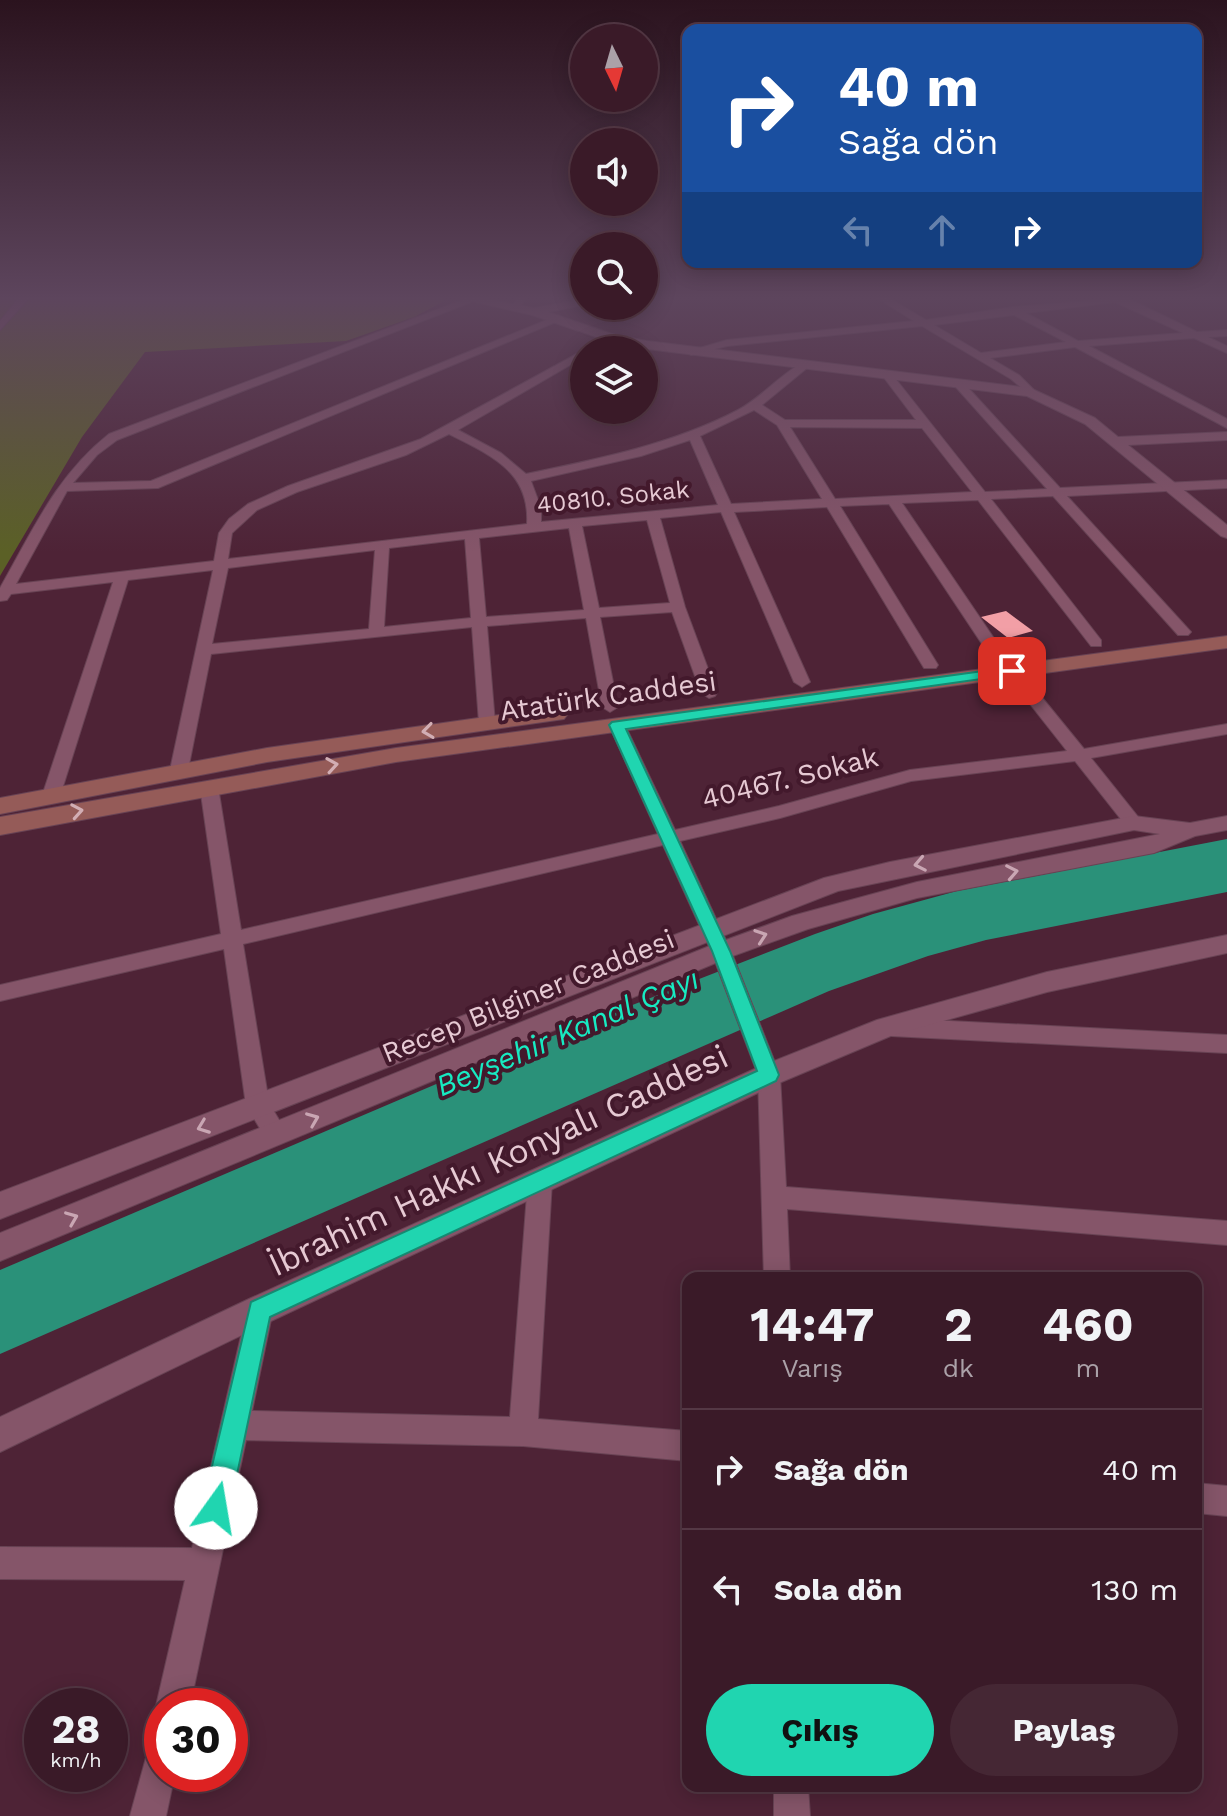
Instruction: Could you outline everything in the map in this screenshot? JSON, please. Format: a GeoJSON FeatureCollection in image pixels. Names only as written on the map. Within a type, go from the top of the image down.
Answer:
{"type":"FeatureCollection","features":[{"type":"Feature","properties":{"kind":"main road","name":"Atatürk Caddesi"},"geometry":{"type":"LineString","coordinates":[[0,806],[179,770],[487,723],[614,716],[709,693],[930,665],[1005,664],[1096,643],[1227,626]]}},
{"type":"Feature","properties":{"kind":"main road","name":"Atatürk Caddesi"},"geometry":{"type":"LineString","coordinates":[[0,826],[614,716],[1005,664],[1227,642]]}},
{"type":"Feature","properties":{"kind":"street"},"geometry":{"type":"LineString","coordinates":[[3,595],[62,487],[88,454],[113,437],[253,383]]}},
{"type":"Feature","properties":{"kind":"street"},"geometry":{"type":"LineString","coordinates":[[62,487],[153,485],[402,383]]}},
{"type":"Feature","properties":{"kind":"street"},"geometry":{"type":"LineString","coordinates":[[179,770],[221,565],[220,543],[241,514],[449,430],[532,383]]}},
{"type":"Feature","properties":{"kind":"street"},"geometry":{"type":"LineString","coordinates":[[526,478],[606,461],[693,433],[755,405],[786,383]]}},
{"type":"Feature","properties":{"kind":"street"},"geometry":{"type":"LineString","coordinates":[[893,383],[1096,643]]}},
{"type":"Feature","properties":{"kind":"street"},"geometry":{"type":"LineString","coordinates":[[958,383],[1030,392],[1090,421],[1227,533]]}},
{"type":"Feature","properties":{"kind":"street"},"geometry":{"type":"LineString","coordinates":[[958,383],[1183,632]]}},
{"type":"Feature","properties":{"kind":"street"},"geometry":{"type":"LineString","coordinates":[[1021,383],[1030,392]]}},
{"type":"Feature","properties":{"kind":"street"},"geometry":{"type":"LineString","coordinates":[[1149,383],[1227,424]]}},
{"type":"Feature","properties":{"kind":"street"},"geometry":{"type":"LineString","coordinates":[[755,405],[782,423],[930,665]]}},
{"type":"Feature","properties":{"kind":"street"},"geometry":{"type":"LineString","coordinates":[[782,423],[923,424]]}},
{"type":"Feature","properties":{"kind":"street"},"geometry":{"type":"LineString","coordinates":[[449,430],[510,463],[526,478],[535,498],[534,527]]}},
{"type":"Feature","properties":{"kind":"street"},"geometry":{"type":"LineString","coordinates":[[693,433],[802,682]]}},
{"type":"Feature","properties":{"kind":"street"},"geometry":{"type":"LineString","coordinates":[[1114,441],[1227,436]]}},
{"type":"Feature","properties":{"kind":"street","name":"40810. Sokak"},"geometry":{"type":"LineString","coordinates":[[3,595],[534,527],[725,508],[1168,484],[1227,484]]}},
{"type":"Feature","properties":{"kind":"street"},"geometry":{"type":"LineString","coordinates":[[892,499],[1005,664],[1134,823]]}},
{"type":"Feature","properties":{"kind":"street"},"geometry":{"type":"LineString","coordinates":[[652,515],[678,607],[709,693]]}},
{"type":"Feature","properties":{"kind":"street"},"geometry":{"type":"LineString","coordinates":[[575,523],[614,716],[716,940],[769,1075],[777,1272]]}},
{"type":"Feature","properties":{"kind":"street"},"geometry":{"type":"LineString","coordinates":[[472,535],[487,723]]}},
{"type":"Feature","properties":{"kind":"street"},"geometry":{"type":"LineString","coordinates":[[376,632],[382,547]]}},
{"type":"Feature","properties":{"kind":"street"},"geometry":{"type":"LineString","coordinates":[[51,796],[121,578]]}},
{"type":"Feature","properties":{"kind":"street"},"geometry":{"type":"LineString","coordinates":[[204,650],[478,622],[678,607]]}},
{"type":"Feature","properties":{"kind":"street","name":"40467. Sokak"},"geometry":{"type":"LineString","coordinates":[[0,993],[780,812],[910,776],[1079,755],[1227,729]]}},
{"type":"Feature","properties":{"kind":"street"},"geometry":{"type":"LineString","coordinates":[[209,787],[258,1105],[276,1135]]}},
{"type":"Feature","properties":{"kind":"street","name":"Recep Bilginer Caddesi"},"geometry":{"type":"LineString","coordinates":[[0,1247],[276,1135],[716,940],[832,884],[1134,823],[1190,830]]}},
{"type":"Feature","properties":{"kind":"street","name":"Recep Bilginer Caddesi"},"geometry":{"type":"LineString","coordinates":[[0,1206],[258,1105],[716,940],[801,922],[917,890],[1154,845],[1190,830],[1227,823]]}},
{"type":"Feature","properties":{"kind":"street","name":"İbrahim Hakkı Konyalı Caddesi"},"geometry":{"type":"LineString","coordinates":[[0,1435],[260,1310],[769,1075],[886,1027],[1047,982],[1227,944]]}},
{"type":"Feature","properties":{"kind":"street"},"geometry":{"type":"LineString","coordinates":[[886,1027],[1227,1044]]}},
{"type":"Feature","properties":{"kind":"street"},"geometry":{"type":"LineString","coordinates":[[523,1432],[540,1181]]}},
{"type":"Feature","properties":{"kind":"street"},"geometry":{"type":"LineString","coordinates":[[775,1197],[1227,1233]]}},
{"type":"Feature","properties":{"kind":"street"},"geometry":{"type":"LineString","coordinates":[[177,1688],[260,1310]]}},
{"type":"Feature","properties":{"kind":"street"},"geometry":{"type":"LineString","coordinates":[[235,1425],[523,1432],[682,1445]]}},
{"type":"Feature","properties":{"kind":"street"},"geometry":{"type":"LineString","coordinates":[[1202,1499],[1227,1501]]}},
{"type":"Feature","properties":{"kind":"street"},"geometry":{"type":"LineString","coordinates":[[0,1563],[204,1564]]}},
{"type":"Feature","properties":{"kind":"street"},"geometry":{"type":"LineString","coordinates":[[148,1816],[154,1792]]}},
{"type":"Feature","properties":{"kind":"street"},"geometry":{"type":"LineString","coordinates":[[791,1792],[792,1816]]}},
{"type":"Feature","properties":{"kind":"shaded area"},"geometry":{"type":"Polygon","coordinates":[[[0,383],[122,383],[82,437],[0,576],[0,383]]]}},
{"type":"Feature","properties":{"kind":"water","name":"Beyşehir Kanal Çayı"},"geometry":{"type":"Polygon","coordinates":[[[1227,839],[1227,892],[986,940],[928,956],[829,991],[0,1354],[0,1270],[509,1053],[873,914],[957,891],[1227,839]]]}},
{"type":"Feature","properties":{"kind":"building"},"geometry":{"type":"Polygon","coordinates":[[[1006,611],[1033,631],[1008,638],[981,617],[1006,611]]]}},
{"type":"Feature","properties":{"kind":"route"},"geometry":{"type":"LineString","coordinates":[[216,1508],[260,1310],[769,1075],[721,951],[617,725],[1012,671]]}}]}
